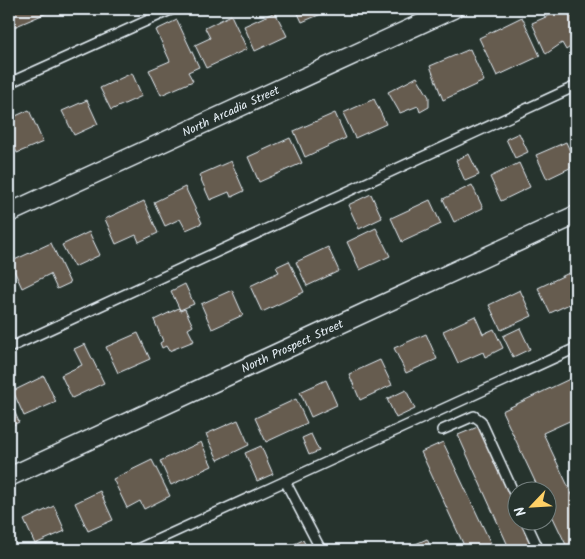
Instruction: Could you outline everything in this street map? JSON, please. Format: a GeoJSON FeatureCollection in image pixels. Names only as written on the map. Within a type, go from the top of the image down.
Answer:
{"type":"FeatureCollection","features":[{"type":"Feature","properties":{"kind":"street","name":"North Arcadia Street"},"geometry":{"type":"LineString","coordinates":[[9,213],[452,9]]}},
{"type":"Feature","properties":{"kind":"street","name":"North Prospect Street"},"geometry":{"type":"LineString","coordinates":[[9,477],[576,215]]}},
{"type":"Feature","properties":{"kind":"lane"},"geometry":{"type":"LineString","coordinates":[[9,84],[173,9]]}},
{"type":"Feature","properties":{"kind":"lane"},"geometry":{"type":"LineString","coordinates":[[9,348],[576,86]]}},
{"type":"Feature","properties":{"kind":"lane"},"geometry":{"type":"LineString","coordinates":[[135,550],[576,348]]}},
{"type":"Feature","properties":{"kind":"lane"},"geometry":{"type":"LineString","coordinates":[[442,430],[474,416],[481,421],[509,482]]}},
{"type":"Feature","properties":{"kind":"lane"},"geometry":{"type":"LineString","coordinates":[[285,481],[321,550]]}},
{"type":"Feature","properties":{"kind":"lane"},"geometry":{"type":"LineString","coordinates":[[531,532],[539,550]]}},
{"type":"Feature","properties":{"kind":"building"},"geometry":{"type":"Polygon","coordinates":[[[9,9],[48,9],[49,12],[14,27],[9,9]]]}},
{"type":"Feature","properties":{"kind":"building"},"geometry":{"type":"Polygon","coordinates":[[[296,9],[325,9],[326,12],[302,22],[296,9]]]}},
{"type":"Feature","properties":{"kind":"building"},"geometry":{"type":"Polygon","coordinates":[[[562,10],[574,11],[576,16],[576,43],[566,50],[562,43],[546,54],[532,23],[562,10]]]}},
{"type":"Feature","properties":{"kind":"building"},"geometry":{"type":"Polygon","coordinates":[[[275,12],[287,36],[255,51],[244,26],[275,12]]]}},
{"type":"Feature","properties":{"kind":"building"},"geometry":{"type":"Polygon","coordinates":[[[231,15],[247,49],[206,68],[195,45],[210,38],[205,28],[231,15]]]}},
{"type":"Feature","properties":{"kind":"building"},"geometry":{"type":"Polygon","coordinates":[[[522,17],[540,56],[497,76],[479,38],[522,17]]]}},
{"type":"Feature","properties":{"kind":"building"},"geometry":{"type":"Polygon","coordinates":[[[177,20],[199,67],[188,72],[193,81],[161,95],[149,70],[170,61],[156,30],[177,20]]]}},
{"type":"Feature","properties":{"kind":"building"},"geometry":{"type":"Polygon","coordinates":[[[470,49],[484,81],[443,100],[430,66],[470,49]]]}},
{"type":"Feature","properties":{"kind":"building"},"geometry":{"type":"Polygon","coordinates":[[[132,73],[142,96],[111,110],[100,88],[132,73]]]}},
{"type":"Feature","properties":{"kind":"building"},"geometry":{"type":"Polygon","coordinates":[[[417,77],[429,97],[429,107],[420,112],[418,106],[400,113],[388,92],[417,77]]]}},
{"type":"Feature","properties":{"kind":"building"},"geometry":{"type":"Polygon","coordinates":[[[374,99],[386,124],[355,138],[343,113],[374,99]]]}},
{"type":"Feature","properties":{"kind":"building"},"geometry":{"type":"Polygon","coordinates":[[[87,100],[98,124],[74,135],[62,111],[87,100]]]}},
{"type":"Feature","properties":{"kind":"building"},"geometry":{"type":"Polygon","coordinates":[[[29,110],[43,142],[17,153],[9,134],[9,119],[29,110]]]}},
{"type":"Feature","properties":{"kind":"building"},"geometry":{"type":"Polygon","coordinates":[[[335,113],[346,138],[305,157],[294,131],[335,113]]]}},
{"type":"Feature","properties":{"kind":"building"},"geometry":{"type":"Polygon","coordinates":[[[519,133],[528,152],[515,158],[506,139],[519,133]]]}},
{"type":"Feature","properties":{"kind":"building"},"geometry":{"type":"Polygon","coordinates":[[[290,138],[302,163],[259,182],[248,157],[290,138]]]}},
{"type":"Feature","properties":{"kind":"building"},"geometry":{"type":"Polygon","coordinates":[[[566,142],[576,165],[547,179],[536,155],[566,142]]]}},
{"type":"Feature","properties":{"kind":"building"},"geometry":{"type":"Polygon","coordinates":[[[469,154],[479,175],[465,181],[456,160],[469,154]]]}},
{"type":"Feature","properties":{"kind":"building"},"geometry":{"type":"Polygon","coordinates":[[[231,161],[244,191],[231,197],[229,192],[210,200],[199,175],[231,161]]]}},
{"type":"Feature","properties":{"kind":"building"},"geometry":{"type":"Polygon","coordinates":[[[519,163],[530,187],[501,201],[490,177],[519,163]]]}},
{"type":"Feature","properties":{"kind":"building"},"geometry":{"type":"Polygon","coordinates":[[[472,185],[483,208],[454,222],[443,199],[472,185]]]}},
{"type":"Feature","properties":{"kind":"building"},"geometry":{"type":"Polygon","coordinates":[[[185,187],[202,223],[186,230],[180,219],[165,226],[154,202],[185,187]]]}},
{"type":"Feature","properties":{"kind":"building"},"geometry":{"type":"Polygon","coordinates":[[[371,194],[382,218],[359,229],[348,205],[371,194]]]}},
{"type":"Feature","properties":{"kind":"building"},"geometry":{"type":"Polygon","coordinates":[[[430,200],[441,224],[402,242],[391,218],[430,200]]]}},
{"type":"Feature","properties":{"kind":"building"},"geometry":{"type":"Polygon","coordinates":[[[144,201],[158,233],[139,242],[136,235],[116,244],[105,219],[144,201]]]}},
{"type":"Feature","properties":{"kind":"building"},"geometry":{"type":"Polygon","coordinates":[[[376,228],[390,256],[360,270],[347,242],[376,228]]]}},
{"type":"Feature","properties":{"kind":"building"},"geometry":{"type":"Polygon","coordinates":[[[89,232],[100,255],[74,267],[62,245],[89,232]]]}},
{"type":"Feature","properties":{"kind":"building"},"geometry":{"type":"Polygon","coordinates":[[[51,243],[70,283],[57,289],[50,274],[22,288],[10,262],[51,243]]]}},
{"type":"Feature","properties":{"kind":"building"},"geometry":{"type":"Polygon","coordinates":[[[328,247],[339,271],[307,286],[296,262],[328,247]]]}},
{"type":"Feature","properties":{"kind":"building"},"geometry":{"type":"Polygon","coordinates":[[[289,261],[304,292],[262,312],[250,286],[279,272],[276,267],[289,261]]]}},
{"type":"Feature","properties":{"kind":"building"},"geometry":{"type":"Polygon","coordinates":[[[569,273],[576,287],[576,301],[550,313],[538,288],[569,273]]]}},
{"type":"Feature","properties":{"kind":"building"},"geometry":{"type":"Polygon","coordinates":[[[185,284],[194,304],[180,310],[171,291],[185,284]]]}},
{"type":"Feature","properties":{"kind":"building"},"geometry":{"type":"Polygon","coordinates":[[[232,290],[243,315],[212,329],[201,304],[232,290]]]}},
{"type":"Feature","properties":{"kind":"building"},"geometry":{"type":"Polygon","coordinates":[[[520,290],[532,316],[501,330],[489,305],[520,290]]]}},
{"type":"Feature","properties":{"kind":"building"},"geometry":{"type":"Polygon","coordinates":[[[179,308],[180,311],[185,309],[193,326],[188,329],[194,341],[169,351],[166,346],[162,348],[160,343],[163,341],[154,320],[179,308]]]}},
{"type":"Feature","properties":{"kind":"building"},"geometry":{"type":"Polygon","coordinates":[[[475,316],[483,334],[494,329],[503,348],[485,357],[483,352],[458,363],[443,331],[475,316]]]}},
{"type":"Feature","properties":{"kind":"building"},"geometry":{"type":"Polygon","coordinates":[[[520,328],[530,349],[513,357],[503,336],[520,328]]]}},
{"type":"Feature","properties":{"kind":"building"},"geometry":{"type":"Polygon","coordinates":[[[138,333],[150,359],[118,373],[106,347],[138,333]]]}},
{"type":"Feature","properties":{"kind":"building"},"geometry":{"type":"Polygon","coordinates":[[[426,334],[437,359],[406,373],[394,348],[426,334]]]}},
{"type":"Feature","properties":{"kind":"building"},"geometry":{"type":"Polygon","coordinates":[[[85,344],[104,383],[72,398],[61,375],[82,365],[74,349],[85,344]]]}},
{"type":"Feature","properties":{"kind":"building"},"geometry":{"type":"Polygon","coordinates":[[[380,360],[392,385],[360,400],[349,374],[380,360]]]}},
{"type":"Feature","properties":{"kind":"building"},"geometry":{"type":"Polygon","coordinates":[[[44,376],[56,402],[24,416],[13,391],[44,376]]]}},
{"type":"Feature","properties":{"kind":"building"},"geometry":{"type":"Polygon","coordinates":[[[576,376],[576,418],[543,433],[576,503],[576,545],[568,549],[558,528],[558,482],[535,482],[502,411],[576,376]]]}},
{"type":"Feature","properties":{"kind":"building"},"geometry":{"type":"Polygon","coordinates":[[[326,380],[337,405],[311,417],[300,392],[326,380]]]}},
{"type":"Feature","properties":{"kind":"building"},"geometry":{"type":"Polygon","coordinates":[[[406,390],[415,409],[396,418],[387,399],[406,390]]]}},
{"type":"Feature","properties":{"kind":"building"},"geometry":{"type":"Polygon","coordinates":[[[9,399],[19,422],[9,427],[9,399]]]}},
{"type":"Feature","properties":{"kind":"building"},"geometry":{"type":"Polygon","coordinates":[[[296,399],[307,423],[266,442],[255,418],[296,399]]]}},
{"type":"Feature","properties":{"kind":"building"},"geometry":{"type":"Polygon","coordinates":[[[238,420],[249,445],[218,460],[206,434],[238,420]]]}},
{"type":"Feature","properties":{"kind":"building"},"geometry":{"type":"Polygon","coordinates":[[[480,426],[508,488],[508,532],[528,532],[536,550],[510,550],[458,435],[480,426]]]}},
{"type":"Feature","properties":{"kind":"building"},"geometry":{"type":"Polygon","coordinates":[[[311,434],[319,451],[309,455],[302,438],[311,434]]]}},
{"type":"Feature","properties":{"kind":"building"},"geometry":{"type":"Polygon","coordinates":[[[201,442],[212,466],[171,485],[160,461],[201,442]]]}},
{"type":"Feature","properties":{"kind":"building"},"geometry":{"type":"Polygon","coordinates":[[[443,442],[494,550],[466,550],[421,452],[443,442]]]}},
{"type":"Feature","properties":{"kind":"building"},"geometry":{"type":"Polygon","coordinates":[[[261,446],[273,474],[257,481],[245,453],[261,446]]]}},
{"type":"Feature","properties":{"kind":"building"},"geometry":{"type":"Polygon","coordinates":[[[152,460],[170,496],[144,509],[140,501],[127,508],[113,479],[152,460]]]}},
{"type":"Feature","properties":{"kind":"building"},"geometry":{"type":"Polygon","coordinates":[[[100,491],[113,520],[88,531],[75,503],[100,491]]]}},
{"type":"Feature","properties":{"kind":"building"},"geometry":{"type":"Polygon","coordinates":[[[54,506],[65,531],[35,544],[24,520],[54,506]]]}},
{"type":"Feature","properties":{"kind":"building"},"geometry":{"type":"Polygon","coordinates":[[[427,539],[432,550],[402,550],[427,539]]]}},
{"type":"Feature","properties":{"kind":"building"},"geometry":{"type":"Polygon","coordinates":[[[303,540],[308,550],[282,550],[303,540]]]}}]}
